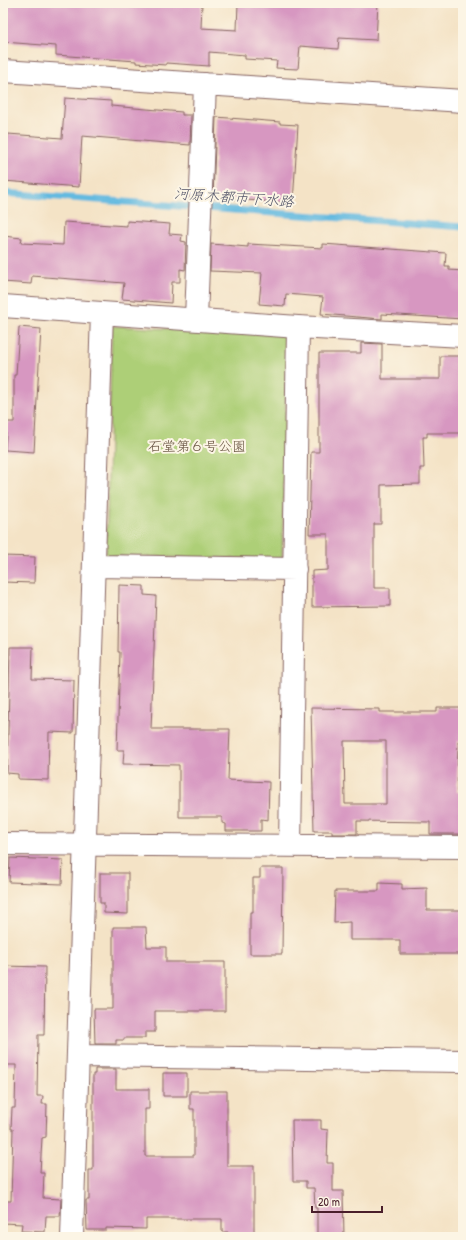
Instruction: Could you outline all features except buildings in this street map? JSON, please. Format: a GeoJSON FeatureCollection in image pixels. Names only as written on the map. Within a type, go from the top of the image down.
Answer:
{"type":"FeatureCollection","features":[{"type":"Feature","properties":{"kind":"street"},"geometry":{"type":"LineString","coordinates":[[3,71],[463,101]]}},
{"type":"Feature","properties":{"kind":"street"},"geometry":{"type":"LineString","coordinates":[[196,319],[205,84]]}},
{"type":"Feature","properties":{"kind":"street"},"geometry":{"type":"LineString","coordinates":[[3,306],[298,327],[463,336]]}},
{"type":"Feature","properties":{"kind":"street"},"geometry":{"type":"LineString","coordinates":[[72,1237],[86,844],[102,313]]}},
{"type":"Feature","properties":{"kind":"street"},"geometry":{"type":"LineString","coordinates":[[290,846],[298,327]]}},
{"type":"Feature","properties":{"kind":"street"},"geometry":{"type":"LineString","coordinates":[[95,566],[295,569]]}},
{"type":"Feature","properties":{"kind":"street"},"geometry":{"type":"LineString","coordinates":[[3,844],[463,848]]}},
{"type":"Feature","properties":{"kind":"street"},"geometry":{"type":"LineString","coordinates":[[79,1056],[463,1061]]}},
{"type":"Feature","properties":{"kind":"green space","name":"石堂第６号公園"},"geometry":{"type":"Polygon","coordinates":[[[112,326],[287,335],[282,559],[106,556],[112,326]]]}},
{"type":"Feature","properties":{"kind":"waterway","name":"河原木都市下水路"},"geometry":{"type":"LineString","coordinates":[[3,193],[463,227]]}}]}
